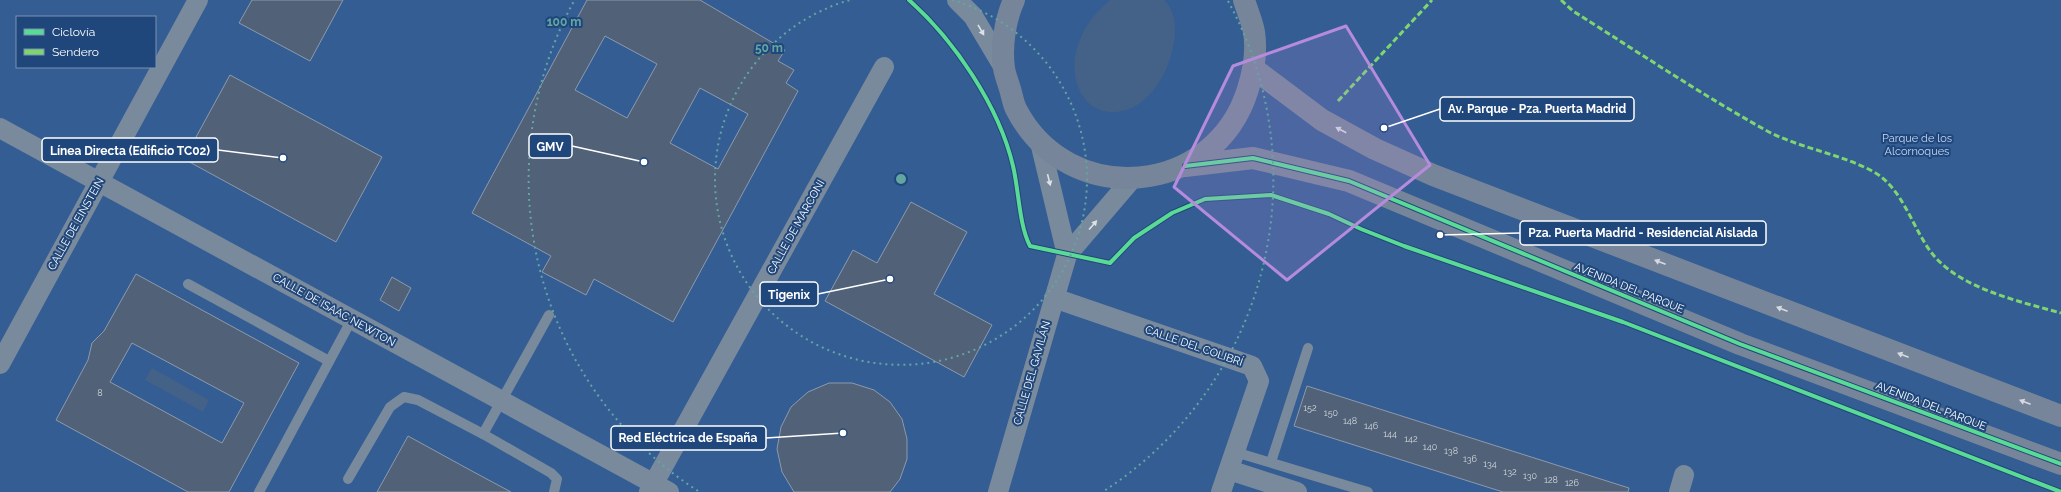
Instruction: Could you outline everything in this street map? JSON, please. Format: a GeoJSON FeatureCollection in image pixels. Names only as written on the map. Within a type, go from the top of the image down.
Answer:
{"type":"FeatureCollection","features":[{"type":"Feature","properties":{"kind":"street","name":"CALLE DE EINSTEIN"},"geometry":{"type":"LineString","coordinates":[[0,364],[198,0]]}},
{"type":"Feature","properties":{"kind":"street"},"geometry":{"type":"LineString","coordinates":[[957,0],[973,16],[1004,68],[1016,108],[1040,142],[1074,166],[1102,176],[1132,179],[1159,175],[1185,166],[1219,142],[1243,108],[1254,69],[1254,32],[1244,0]]}},
{"type":"Feature","properties":{"kind":"street"},"geometry":{"type":"LineString","coordinates":[[1004,68],[1004,34],[1014,0]]}},
{"type":"Feature","properties":{"kind":"street","name":"CALLE DE MARCONI"},"geometry":{"type":"LineString","coordinates":[[657,489],[884,67]]}},
{"type":"Feature","properties":{"kind":"street"},"geometry":{"type":"LineString","coordinates":[[1254,69],[1322,120],[1375,149],[1433,175],[2061,416]]}},
{"type":"Feature","properties":{"kind":"street","name":"CALLE DE ISAAC NEWTON"},"geometry":{"type":"LineString","coordinates":[[0,128],[352,319],[657,489]]}},
{"type":"Feature","properties":{"kind":"street"},"geometry":{"type":"LineString","coordinates":[[1040,142],[1067,255]]}},
{"type":"Feature","properties":{"kind":"street","name":"AVENIDA DEL PARQUE"},"geometry":{"type":"LineString","coordinates":[[1185,166],[1253,158],[1349,181],[1740,344],[2061,464]]}},
{"type":"Feature","properties":{"kind":"street","name":"CALLE DEL GAVILÁN"},"geometry":{"type":"LineString","coordinates":[[998,492],[1067,255],[1132,179]]}},
{"type":"Feature","properties":{"kind":"street","name":"CALLE DEL COLIBRÍ"},"geometry":{"type":"LineString","coordinates":[[1054,298],[1252,366],[1259,381],[1221,492]]}},
{"type":"Feature","properties":{"kind":"street"},"geometry":{"type":"LineString","coordinates":[[1229,470],[1297,492]]}},
{"type":"Feature","properties":{"kind":"lane"},"geometry":{"type":"LineString","coordinates":[[188,284],[329,361]]}},
{"type":"Feature","properties":{"kind":"lane"},"geometry":{"type":"LineString","coordinates":[[483,434],[549,315]]}},
{"type":"Feature","properties":{"kind":"lane"},"geometry":{"type":"LineString","coordinates":[[259,492],[352,319]]}},
{"type":"Feature","properties":{"kind":"lane"},"geometry":{"type":"LineString","coordinates":[[1271,462],[1308,348]]}},
{"type":"Feature","properties":{"kind":"lane"},"geometry":{"type":"LineString","coordinates":[[348,479],[390,407],[404,397],[418,400],[483,434],[551,473],[557,478],[554,492]]}},
{"type":"Feature","properties":{"kind":"lane"},"geometry":{"type":"LineString","coordinates":[[1235,452],[1368,492]]}},
{"type":"Feature","properties":{"kind":"highlighted area"},"geometry":{"type":"Polygon","coordinates":[[[1346,26],[1430,165],[1287,280],[1174,187],[1233,66],[1346,26]]]}},
{"type":"Feature","properties":{"kind":"green space","name":"Parque de los Alcornoques"},"geometry":{"type":"Polygon","coordinates":[[[0,0],[2061,0],[2061,492],[0,492],[0,0]]]}},
{"type":"Feature","properties":{"kind":"shaded area"},"geometry":{"type":"Polygon","coordinates":[[[1110,0],[1164,0],[1172,11],[1175,25],[1172,52],[1166,70],[1156,87],[1143,101],[1135,106],[1126,110],[1113,112],[1102,111],[1085,99],[1079,90],[1074,68],[1077,47],[1083,32],[1097,12],[1110,0]]]}},
{"type":"Feature","properties":{"kind":"shaded area"},"geometry":{"type":"Polygon","coordinates":[[[152,368],[209,400],[203,412],[145,380],[152,368]]]}},
{"type":"Feature","properties":{"kind":"building"},"geometry":{"type":"Polygon","coordinates":[[[252,0],[343,0],[310,61],[239,23],[252,0]]]}},
{"type":"Feature","properties":{"kind":"building"},"geometry":{"type":"Polygon","coordinates":[[[587,0],[700,0],[785,50],[778,61],[794,70],[786,83],[798,91],[673,322],[594,279],[586,295],[542,272],[551,256],[472,213],[587,0]],[[605,36],[575,90],[627,118],[657,64],[605,36]],[[700,88],[670,143],[718,169],[748,114],[700,88]]]}},
{"type":"Feature","properties":{"kind":"building"},"geometry":{"type":"Polygon","coordinates":[[[230,75],[382,157],[336,242],[184,159],[230,75]]]}},
{"type":"Feature","properties":{"kind":"building"},"geometry":{"type":"Polygon","coordinates":[[[911,202],[967,232],[934,294],[992,325],[964,377],[825,301],[853,250],[877,263],[911,202]]]}},
{"type":"Feature","properties":{"kind":"building"},"geometry":{"type":"Polygon","coordinates":[[[136,274],[299,363],[229,492],[188,492],[56,420],[88,360],[92,343],[104,331],[136,274]],[[132,343],[110,382],[222,443],[244,403],[132,343]]]}},
{"type":"Feature","properties":{"kind":"building"},"geometry":{"type":"Polygon","coordinates":[[[392,277],[411,288],[399,311],[380,300],[392,277]]]}},
{"type":"Feature","properties":{"kind":"building"},"geometry":{"type":"Polygon","coordinates":[[[829,383],[852,383],[874,390],[890,402],[902,419],[907,439],[907,459],[900,479],[890,492],[794,492],[782,472],[777,449],[781,427],[791,407],[808,392],[829,383]]]}},
{"type":"Feature","properties":{"kind":"building"},"geometry":{"type":"Polygon","coordinates":[[[1307,386],[1629,488],[1628,492],[1503,492],[1294,426],[1307,386]]]}},
{"type":"Feature","properties":{"kind":"building"},"geometry":{"type":"Polygon","coordinates":[[[408,436],[470,470],[511,492],[377,492],[408,436]]]}},
{"type":"Feature","properties":{"kind":"marked path"},"geometry":{"type":"LineString","coordinates":[[1338,101],[1432,0]]}},
{"type":"Feature","properties":{"kind":"marked path"},"geometry":{"type":"LineString","coordinates":[[1561,0],[1573,11],[1670,73],[1769,132],[1874,172],[1894,189],[1927,247],[1935,257],[1961,278],[2011,299],[2061,313]]}},
{"type":"Feature","properties":{"kind":"cycle path"},"geometry":{"type":"LineString","coordinates":[[909,0],[926,16],[958,54],[973,76],[997,120],[1013,166],[1021,218],[1026,238],[1030,246],[1110,263],[1134,238],[1172,213],[1205,199],[1271,195],[1329,214],[1361,229],[1404,246],[1623,322],[2061,492]]}},
{"type":"Feature","properties":{"kind":"cycle path"},"geometry":{"type":"LineString","coordinates":[[1185,166],[1253,158],[1349,181],[1740,344],[2061,464]]}},
{"type":"Feature","properties":{"kind":"place","name":"Av. Parque - Pza. Puerta Madrid"},"geometry":{"type":"Point","coordinates":[1384,128]}},
{"type":"Feature","properties":{"kind":"place","name":"Línea Directa (Edificio TC02)"},"geometry":{"type":"Point","coordinates":[283,158]}},
{"type":"Feature","properties":{"kind":"place","name":"GMV"},"geometry":{"type":"Point","coordinates":[644,162]}},
{"type":"Feature","properties":{"kind":"place","name":"Pza. Puerta Madrid - Residencial Aislada"},"geometry":{"type":"Point","coordinates":[1440,235]}},
{"type":"Feature","properties":{"kind":"place","name":"Tigenix"},"geometry":{"type":"Point","coordinates":[890,279]}},
{"type":"Feature","properties":{"kind":"place","name":"Red Eléctrica de España"},"geometry":{"type":"Point","coordinates":[843,433]}}]}
